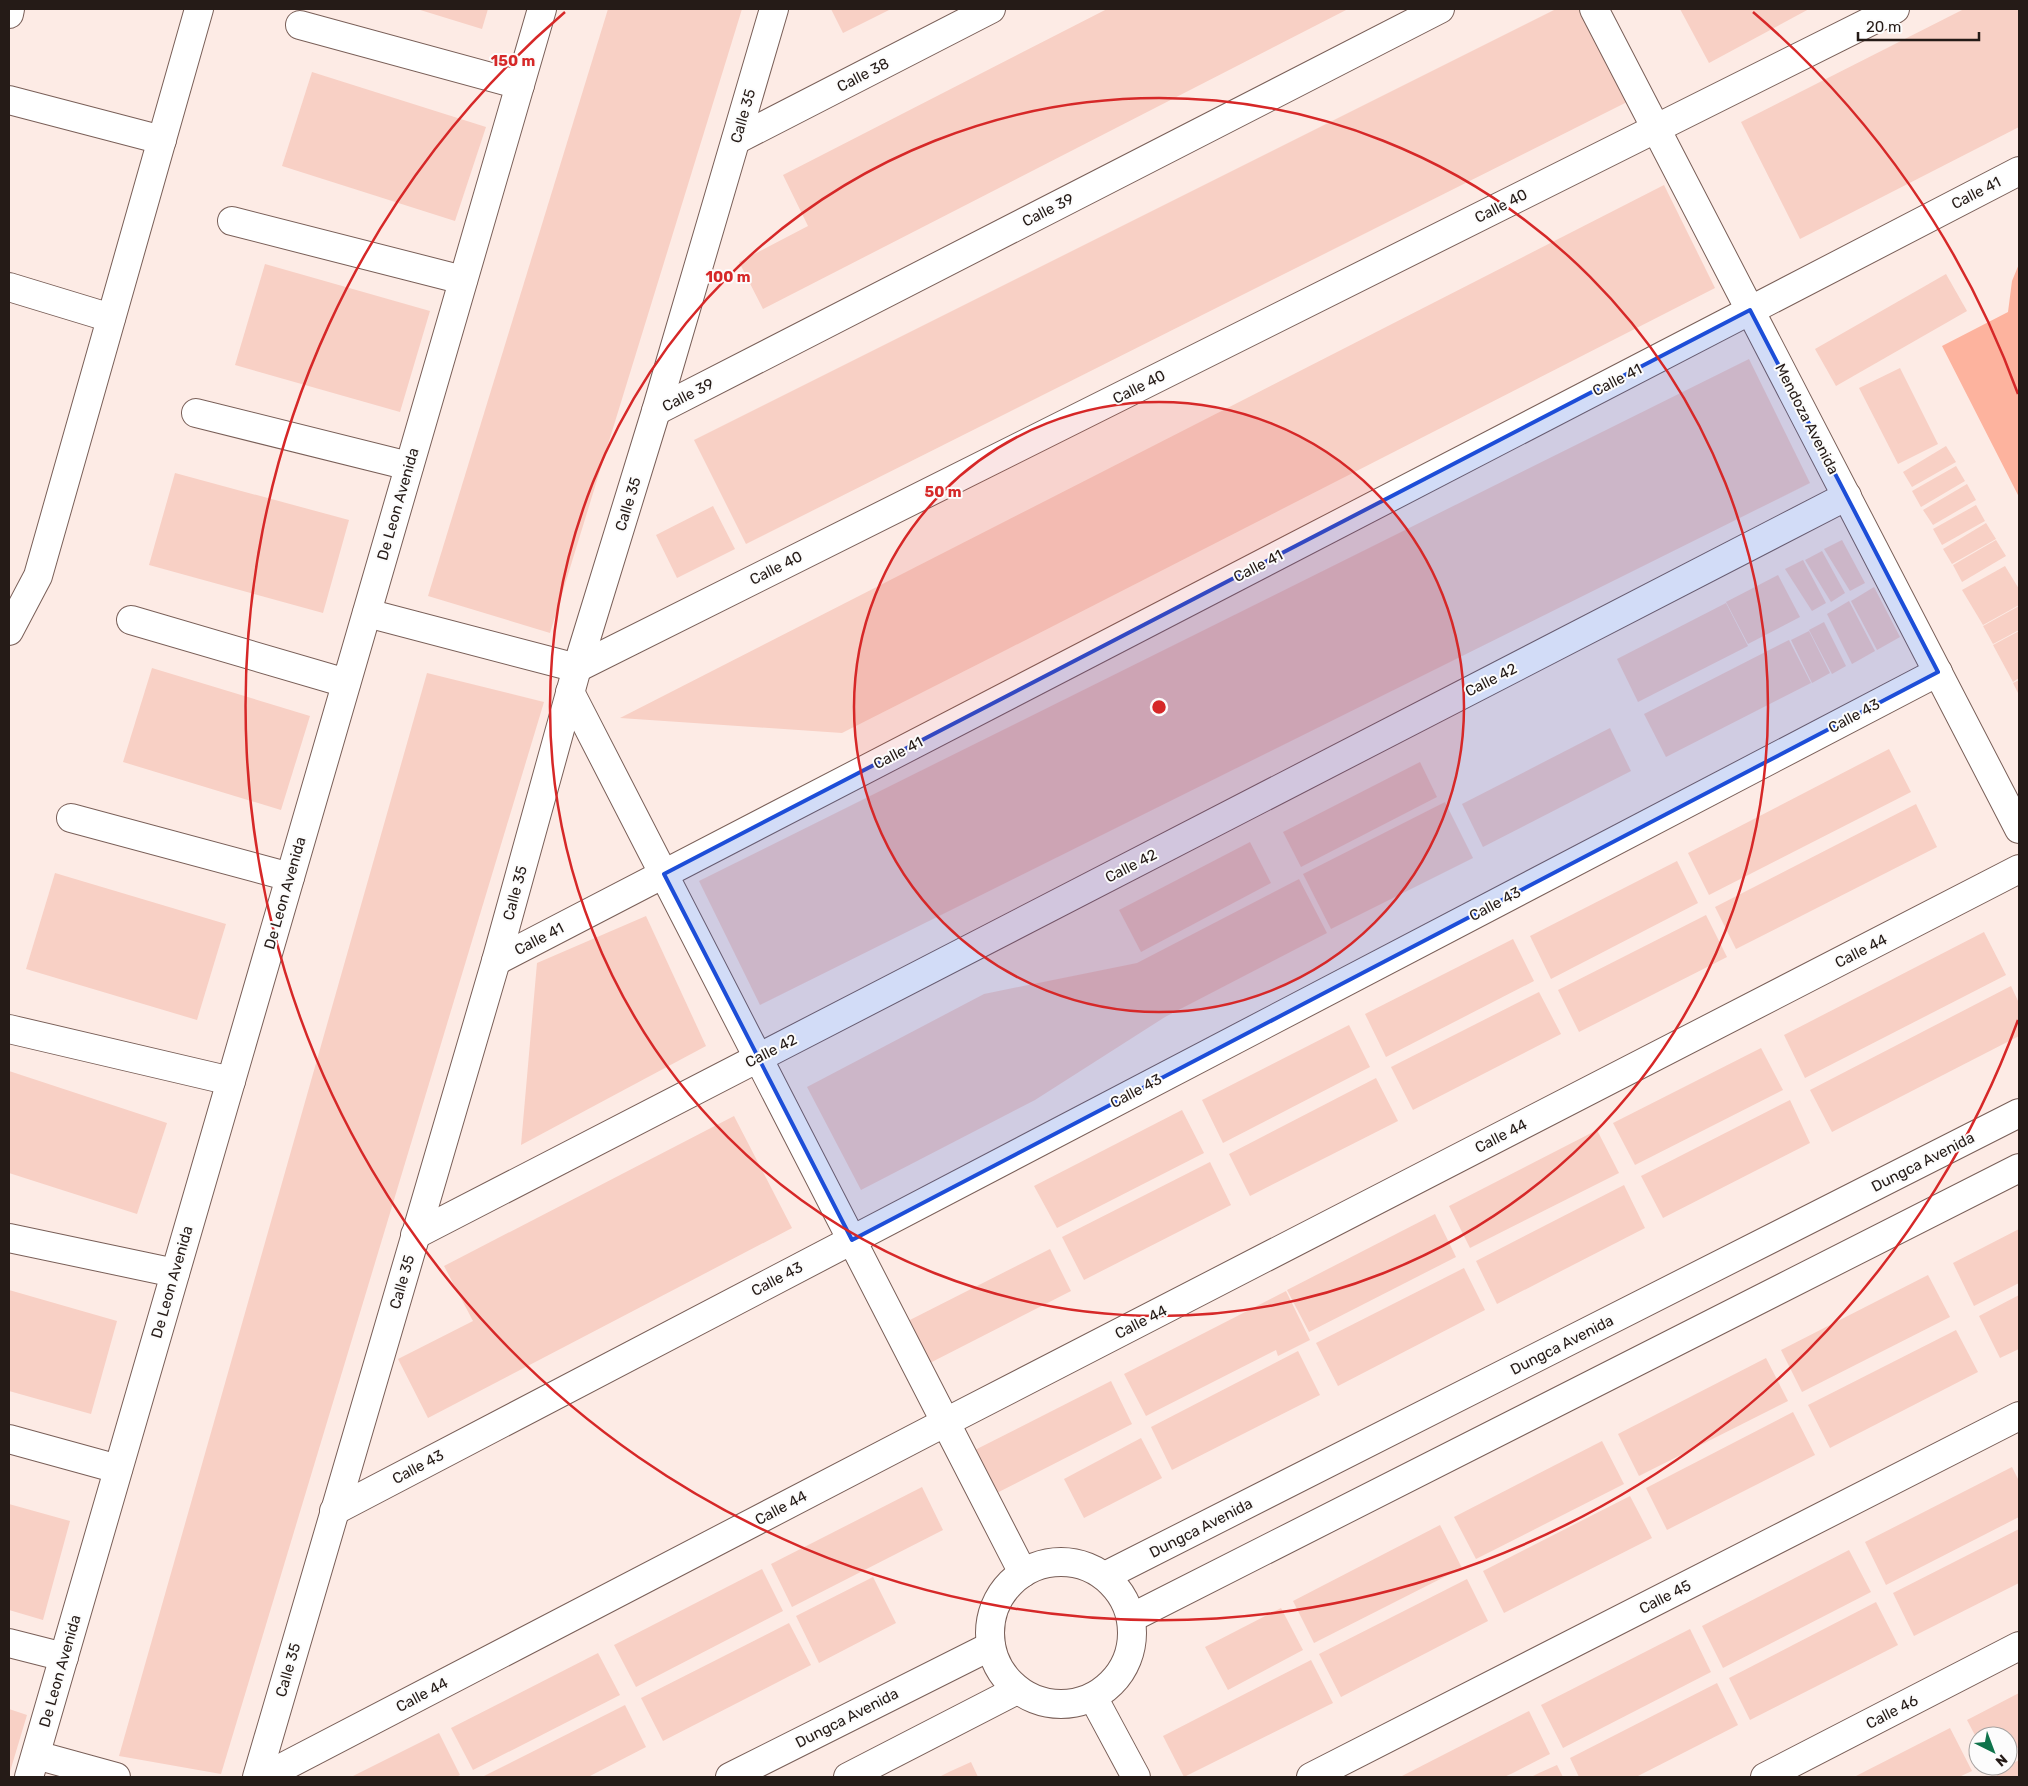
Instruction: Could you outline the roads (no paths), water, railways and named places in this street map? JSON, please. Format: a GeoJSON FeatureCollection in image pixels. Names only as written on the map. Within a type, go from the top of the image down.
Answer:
{"type":"FeatureCollection","features":[{"type":"Feature","properties":{"kind":"street"},"geometry":{"type":"LineString","coordinates":[[9,14],[10,9]]}},
{"type":"Feature","properties":{"kind":"street"},"geometry":{"type":"LineString","coordinates":[[9,632],[38,576],[199,9]]}},
{"type":"Feature","properties":{"kind":"street","name":"De Leon Avenida"},"geometry":{"type":"LineString","coordinates":[[32,1766],[542,9]]}},
{"type":"Feature","properties":{"kind":"street","name":"Calle 35"},"geometry":{"type":"LineString","coordinates":[[257,1777],[496,961],[573,680],[656,411],[774,9]]}},
{"type":"Feature","properties":{"kind":"street","name":"Calle 38"},"geometry":{"type":"LineString","coordinates":[[736,140],[991,9]]}},
{"type":"Feature","properties":{"kind":"street","name":"Calle 39"},"geometry":{"type":"LineString","coordinates":[[656,411],[1440,9]]}},
{"type":"Feature","properties":{"kind":"street","name":"Mendoza Avenida"},"geometry":{"type":"LineString","coordinates":[[1594,9],[2019,829]]}},
{"type":"Feature","properties":{"kind":"street","name":"Calle 40"},"geometry":{"type":"LineString","coordinates":[[573,680],[1656,128],[1895,9]]}},
{"type":"Feature","properties":{"kind":"street"},"geometry":{"type":"LineString","coordinates":[[300,25],[520,85]]}},
{"type":"Feature","properties":{"kind":"street"},"geometry":{"type":"LineString","coordinates":[[9,100],[162,140]]}},
{"type":"Feature","properties":{"kind":"street","name":"Calle 41"},"geometry":{"type":"LineString","coordinates":[[496,961],[2019,171]]}},
{"type":"Feature","properties":{"kind":"street"},"geometry":{"type":"LineString","coordinates":[[232,221],[463,280]]}},
{"type":"Feature","properties":{"kind":"street"},"geometry":{"type":"LineString","coordinates":[[9,287],[111,318]]}},
{"type":"Feature","properties":{"kind":"street"},"geometry":{"type":"LineString","coordinates":[[196,413],[409,466]]}},
{"type":"Feature","properties":{"kind":"street","name":"Calle 42"},"geometry":{"type":"LineString","coordinates":[[415,1235],[1847,496]]}},
{"type":"Feature","properties":{"kind":"street"},"geometry":{"type":"LineString","coordinates":[[366,613],[573,680],[664,874],[1023,1573]]}},
{"type":"Feature","properties":{"kind":"street"},"geometry":{"type":"LineString","coordinates":[[131,620],[346,683]]}},
{"type":"Feature","properties":{"kind":"street","name":"Calle 43"},"geometry":{"type":"LineString","coordinates":[[334,1511],[1938,672]]}},
{"type":"Feature","properties":{"kind":"street"},"geometry":{"type":"LineString","coordinates":[[71,818],[290,877]]}},
{"type":"Feature","properties":{"kind":"street","name":"Calle 44"},"geometry":{"type":"LineString","coordinates":[[264,1777],[946,1422],[2019,869]]}},
{"type":"Feature","properties":{"kind":"street"},"geometry":{"type":"LineString","coordinates":[[9,1029],[231,1081]]}},
{"type":"Feature","properties":{"kind":"street","name":"Dungca Avenida"},"geometry":{"type":"LineString","coordinates":[[1105,1576],[2019,1114]]}},
{"type":"Feature","properties":{"kind":"street"},"geometry":{"type":"LineString","coordinates":[[1131,1618],[2019,1168]]}},
{"type":"Feature","properties":{"kind":"street"},"geometry":{"type":"LineString","coordinates":[[9,1238],[175,1273]]}},
{"type":"Feature","properties":{"kind":"street","name":"Calle 45"},"geometry":{"type":"LineString","coordinates":[[1311,1777],[2019,1416]]}},
{"type":"Feature","properties":{"kind":"street"},"geometry":{"type":"LineString","coordinates":[[9,1439],[118,1469]]}},
{"type":"Feature","properties":{"kind":"street"},"geometry":{"type":"LineString","coordinates":[[1053,1562],[1081,1564],[1105,1576],[1122,1595],[1131,1618],[1133,1641],[1126,1664],[1112,1683],[1093,1697],[1074,1704],[1054,1705],[1035,1700],[1018,1690],[1000,1671],[990,1646],[992,1617],[1004,1590],[1023,1573],[1053,1562]]}},
{"type":"Feature","properties":{"kind":"street"},"geometry":{"type":"LineString","coordinates":[[9,1643],[64,1657]]}},
{"type":"Feature","properties":{"kind":"street","name":"Dungca Avenida"},"geometry":{"type":"LineString","coordinates":[[730,1777],[990,1646]]}},
{"type":"Feature","properties":{"kind":"street","name":"Calle 46"},"geometry":{"type":"LineString","coordinates":[[1765,1777],[2019,1646]]}},
{"type":"Feature","properties":{"kind":"street"},"geometry":{"type":"LineString","coordinates":[[848,1777],[1018,1690]]}},
{"type":"Feature","properties":{"kind":"street"},"geometry":{"type":"LineString","coordinates":[[1093,1697],[1136,1777]]}},
{"type":"Feature","properties":{"kind":"street"},"geometry":{"type":"LineString","coordinates":[[32,1766],[116,1777]]}}]}
